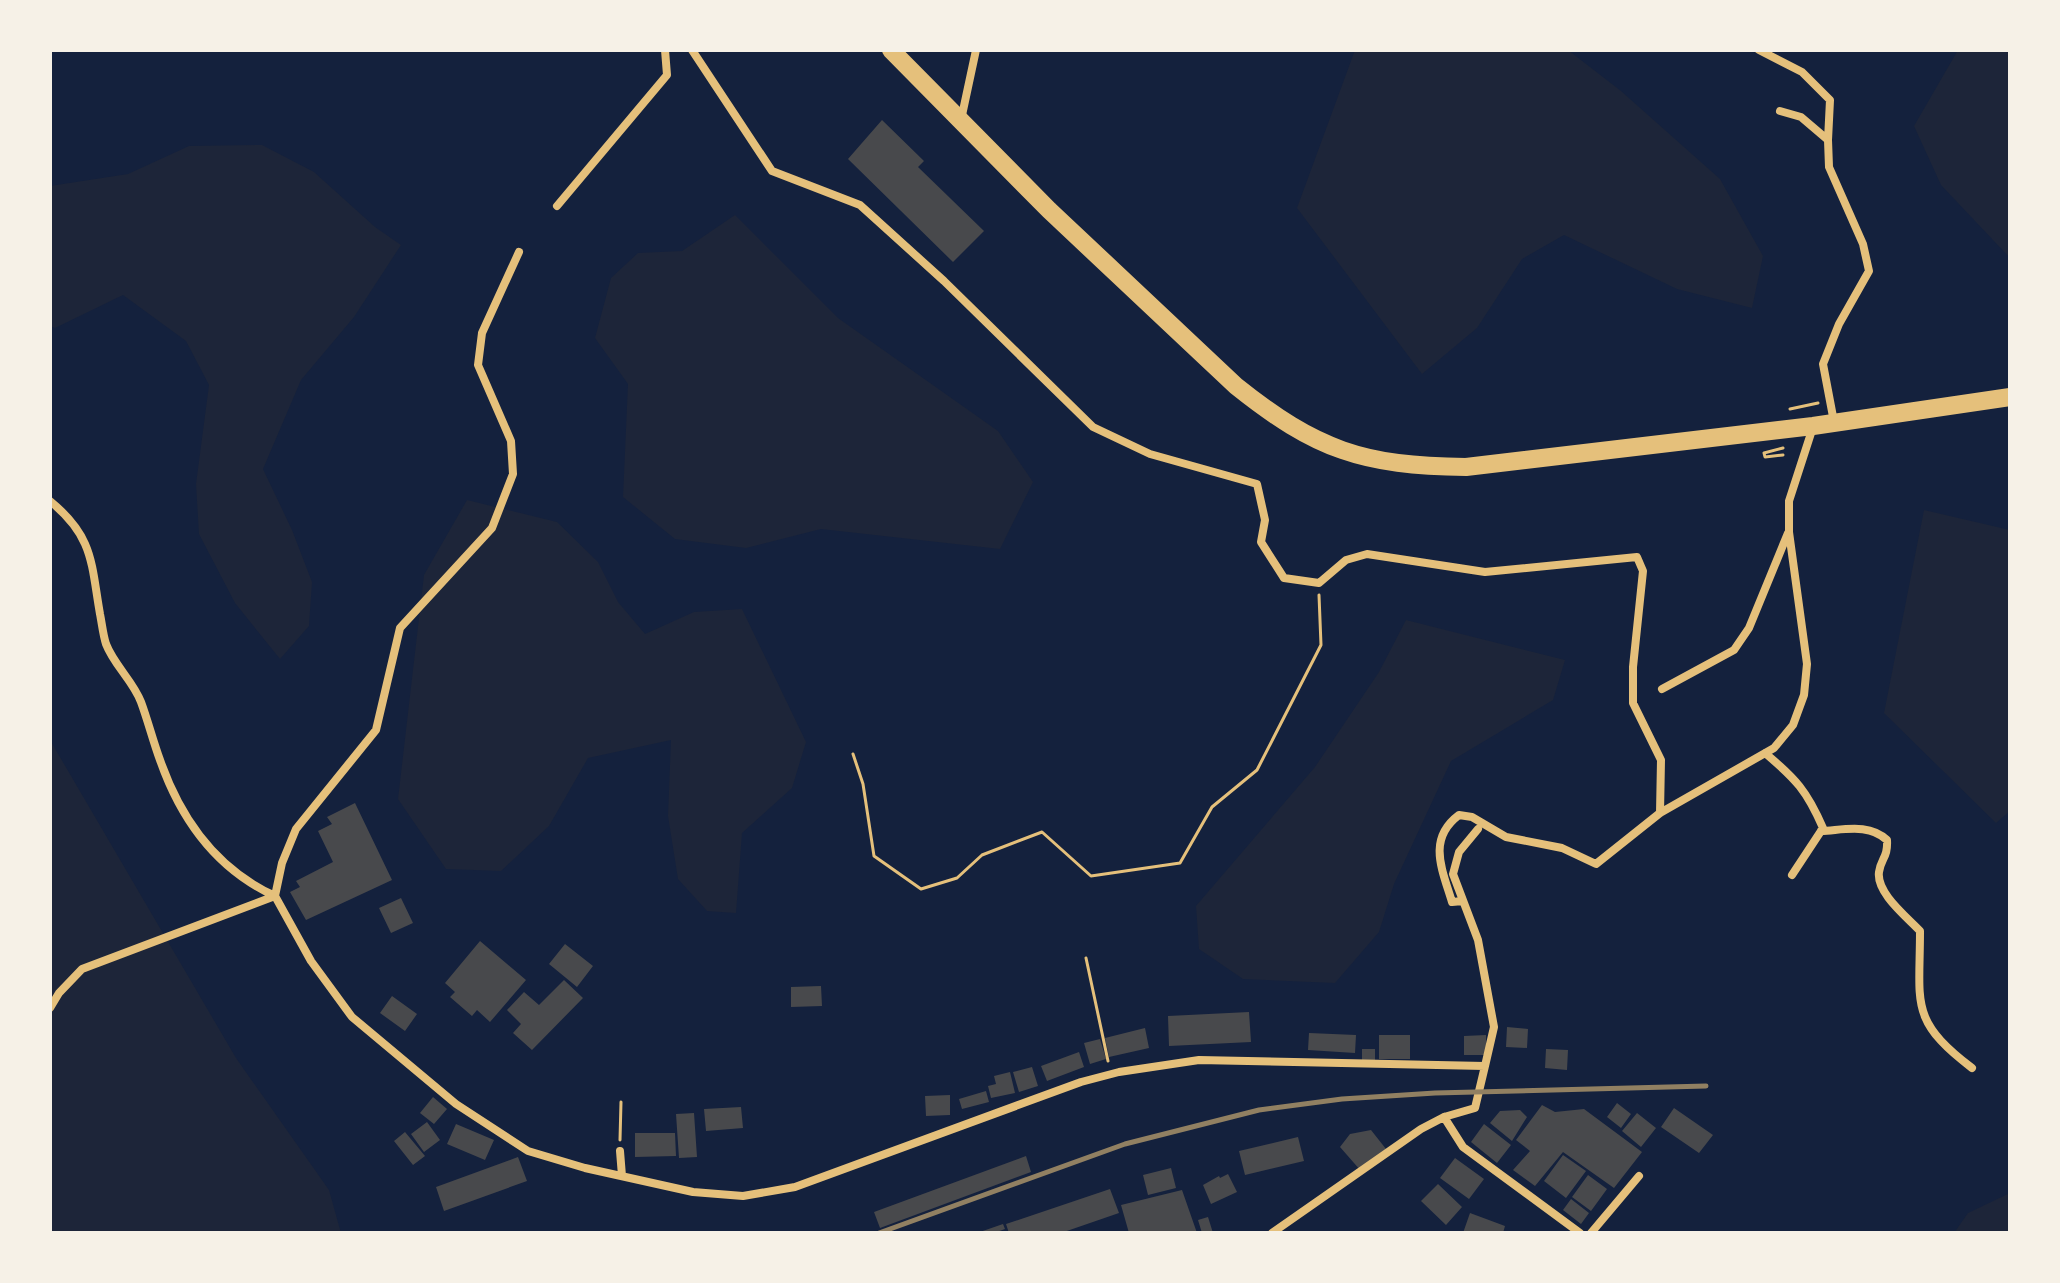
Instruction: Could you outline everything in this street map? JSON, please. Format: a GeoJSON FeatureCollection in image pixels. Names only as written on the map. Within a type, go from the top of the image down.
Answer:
{"type":"FeatureCollection","features":[{"type":"Feature","properties":{"kind":"highway"},"geometry":{"type":"LineString","coordinates":[[891,50],[1060,221],[1236,386],[1264,409],[1306,436],[1359,457],[1417,466],[1466,467],[1813,426],[2010,397]]}},
{"type":"Feature","properties":{"kind":"street"},"geometry":{"type":"LineString","coordinates":[[557,206],[667,75],[665,50]]}},
{"type":"Feature","properties":{"kind":"street"},"geometry":{"type":"LineString","coordinates":[[692,50],[772,171],[860,205],[944,281],[1093,427],[1150,454],[1257,484],[1265,520],[1261,542],[1284,578],[1319,583],[1346,560],[1367,554],[1485,572],[1637,557],[1643,571],[1633,667],[1633,703],[1661,760],[1660,813]]}},
{"type":"Feature","properties":{"kind":"street"},"geometry":{"type":"LineString","coordinates":[[961,120],[976,50]]}},
{"type":"Feature","properties":{"kind":"street"},"geometry":{"type":"LineString","coordinates":[[1759,50],[1802,72],[1830,100],[1829,167],[1863,244],[1869,271],[1839,324],[1823,364],[1834,423]]}},
{"type":"Feature","properties":{"kind":"street"},"geometry":{"type":"LineString","coordinates":[[1780,111],[1801,117],[1828,140]]}},
{"type":"Feature","properties":{"kind":"street"},"geometry":{"type":"LineString","coordinates":[[275,896],[282,863],[296,829],[376,730],[400,628],[492,528],[513,474],[511,441],[478,365],[482,333],[519,252]]}},
{"type":"Feature","properties":{"kind":"street"},"geometry":{"type":"LineString","coordinates":[[1463,901],[1452,902],[1440,863],[1443,829],[1459,815],[1472,817],[1506,837],[1562,848],[1596,864],[1660,813],[1774,748],[1793,725],[1804,695],[1807,664],[1789,532],[1789,501],[1813,426]]}},
{"type":"Feature","properties":{"kind":"street"},"geometry":{"type":"LineString","coordinates":[[50,501],[85,539],[106,643],[140,699],[180,806],[202,841],[226,867],[275,896],[311,961],[352,1017],[456,1104],[528,1151],[585,1168],[693,1192],[743,1196],[795,1187],[1081,1082],[1119,1072],[1199,1060],[1485,1066]]}},
{"type":"Feature","properties":{"kind":"street"},"geometry":{"type":"LineString","coordinates":[[1662,689],[1734,650],[1749,628],[1789,532]]}},
{"type":"Feature","properties":{"kind":"street"},"geometry":{"type":"LineString","coordinates":[[1765,753],[1810,796],[1823,828],[1792,875]]}},
{"type":"Feature","properties":{"kind":"street"},"geometry":{"type":"LineString","coordinates":[[1272,1233],[1421,1129],[1444,1117],[1475,1108],[1494,1027],[1478,940],[1453,874],[1459,852],[1478,829]]}},
{"type":"Feature","properties":{"kind":"street"},"geometry":{"type":"LineString","coordinates":[[1821,831],[1869,829],[1879,832],[1887,840],[1888,853],[1879,872],[1881,887],[1920,931],[1920,1008],[1925,1023],[1948,1050],[1972,1068]]}},
{"type":"Feature","properties":{"kind":"street"},"geometry":{"type":"LineString","coordinates":[[50,1008],[59,993],[82,969],[275,896]]}},
{"type":"Feature","properties":{"kind":"street"},"geometry":{"type":"LineString","coordinates":[[1444,1117],[1463,1147],[1580,1233]]}},
{"type":"Feature","properties":{"kind":"street"},"geometry":{"type":"LineString","coordinates":[[620,1151],[622,1176]]}},
{"type":"Feature","properties":{"kind":"street"},"geometry":{"type":"LineString","coordinates":[[1591,1233],[1639,1176]]}},
{"type":"Feature","properties":{"kind":"path"},"geometry":{"type":"LineString","coordinates":[[1790,409],[1822,402]]}},
{"type":"Feature","properties":{"kind":"path"},"geometry":{"type":"LineString","coordinates":[[853,754],[863,784],[874,856],[921,889],[957,878],[982,855],[1042,832],[1091,876],[1180,863],[1212,807],[1257,770],[1321,645],[1319,583]]}},
{"type":"Feature","properties":{"kind":"path"},"geometry":{"type":"LineString","coordinates":[[1086,958],[1109,1064]]}},
{"type":"Feature","properties":{"kind":"path"},"geometry":{"type":"LineString","coordinates":[[620,1151],[621,1102]]}},
{"type":"Feature","properties":{"kind":"shaded area"},"geometry":{"type":"Polygon","coordinates":[[[1355,50],[1568,50],[1621,91],[1720,179],[1763,256],[1752,308],[1677,289],[1564,235],[1522,259],[1477,328],[1422,374],[1297,208],[1355,50]]]}},
{"type":"Feature","properties":{"kind":"shaded area"},"geometry":{"type":"Polygon","coordinates":[[[1958,50],[2010,50],[2010,258],[1941,185],[1914,126],[1958,50]]]}},
{"type":"Feature","properties":{"kind":"shaded area"},"geometry":{"type":"Polygon","coordinates":[[[262,145],[314,172],[375,227],[401,245],[354,317],[301,380],[263,469],[312,582],[309,626],[280,659],[235,603],[199,534],[196,484],[209,385],[186,341],[123,295],[55,328],[50,326],[50,186],[128,174],[189,146],[262,145]]]}},
{"type":"Feature","properties":{"kind":"shaded area"},"geometry":{"type":"Polygon","coordinates":[[[735,215],[838,318],[998,431],[1033,482],[1000,549],[821,529],[746,548],[675,539],[623,497],[628,384],[595,338],[611,278],[638,253],[682,251],[735,215]]]}},
{"type":"Feature","properties":{"kind":"shaded area"},"geometry":{"type":"Polygon","coordinates":[[[467,500],[557,522],[598,562],[618,602],[645,634],[694,612],[742,609],[806,742],[792,788],[742,833],[736,913],[707,911],[678,879],[668,816],[671,740],[588,758],[549,826],[501,871],[446,869],[398,799],[424,575],[467,500]]]}},
{"type":"Feature","properties":{"kind":"shaded area"},"geometry":{"type":"Polygon","coordinates":[[[1924,510],[2010,530],[2010,811],[1996,823],[1884,713],[1924,510]]]}},
{"type":"Feature","properties":{"kind":"shaded area"},"geometry":{"type":"Polygon","coordinates":[[[1406,620],[1565,660],[1553,700],[1451,761],[1394,884],[1379,932],[1335,983],[1243,979],[1199,949],[1196,906],[1315,767],[1379,672],[1406,620]]]}},
{"type":"Feature","properties":{"kind":"shaded area"},"geometry":{"type":"Polygon","coordinates":[[[50,740],[236,1058],[329,1190],[341,1233],[50,1233],[50,740]]]}},
{"type":"Feature","properties":{"kind":"shaded area"},"geometry":{"type":"Polygon","coordinates":[[[2010,1193],[2010,1233],[1954,1233],[1968,1213],[2010,1193]]]}},
{"type":"Feature","properties":{"kind":"building"},"geometry":{"type":"Polygon","coordinates":[[[882,120],[924,161],[918,167],[984,231],[953,262],[848,159],[882,120]]]}},
{"type":"Feature","properties":{"kind":"building"},"geometry":{"type":"Polygon","coordinates":[[[355,803],[392,880],[306,920],[290,892],[300,887],[296,881],[333,862],[318,831],[332,824],[327,817],[355,803]]]}},
{"type":"Feature","properties":{"kind":"building"},"geometry":{"type":"Polygon","coordinates":[[[401,898],[413,923],[391,933],[379,908],[401,898]]]}},
{"type":"Feature","properties":{"kind":"building"},"geometry":{"type":"Polygon","coordinates":[[[480,941],[526,980],[490,1022],[477,1010],[472,1016],[450,997],[455,992],[445,983],[480,941]]]}},
{"type":"Feature","properties":{"kind":"building"},"geometry":{"type":"Polygon","coordinates":[[[565,944],[593,966],[577,987],[549,964],[565,944]]]}},
{"type":"Feature","properties":{"kind":"building"},"geometry":{"type":"Polygon","coordinates":[[[564,980],[583,998],[532,1050],[513,1033],[521,1024],[507,1010],[524,992],[539,1005],[564,980]]]}},
{"type":"Feature","properties":{"kind":"building"},"geometry":{"type":"Polygon","coordinates":[[[821,986],[822,1006],[791,1007],[791,987],[821,986]]]}},
{"type":"Feature","properties":{"kind":"building"},"geometry":{"type":"Polygon","coordinates":[[[392,996],[417,1014],[405,1031],[380,1013],[392,996]]]}},
{"type":"Feature","properties":{"kind":"building"},"geometry":{"type":"Polygon","coordinates":[[[1249,1012],[1251,1042],[1169,1046],[1168,1016],[1249,1012]]]}},
{"type":"Feature","properties":{"kind":"building"},"geometry":{"type":"Polygon","coordinates":[[[1507,1027],[1528,1029],[1527,1048],[1506,1047],[1507,1027]]]}},
{"type":"Feature","properties":{"kind":"building"},"geometry":{"type":"Polygon","coordinates":[[[1145,1028],[1149,1048],[1109,1057],[1105,1038],[1145,1028]]]}},
{"type":"Feature","properties":{"kind":"building"},"geometry":{"type":"Polygon","coordinates":[[[1309,1033],[1356,1035],[1355,1053],[1308,1050],[1309,1033]]]}},
{"type":"Feature","properties":{"kind":"building"},"geometry":{"type":"Polygon","coordinates":[[[1379,1035],[1410,1035],[1410,1059],[1379,1059],[1379,1035]]]}},
{"type":"Feature","properties":{"kind":"building"},"geometry":{"type":"Polygon","coordinates":[[[1486,1035],[1486,1055],[1464,1055],[1464,1036],[1486,1035]]]}},
{"type":"Feature","properties":{"kind":"building"},"geometry":{"type":"Polygon","coordinates":[[[1100,1039],[1106,1059],[1090,1064],[1084,1043],[1100,1039]]]}},
{"type":"Feature","properties":{"kind":"building"},"geometry":{"type":"Polygon","coordinates":[[[1362,1049],[1375,1049],[1375,1061],[1362,1061],[1362,1049]]]}},
{"type":"Feature","properties":{"kind":"building"},"geometry":{"type":"Polygon","coordinates":[[[1546,1049],[1568,1050],[1567,1070],[1545,1068],[1546,1049]]]}},
{"type":"Feature","properties":{"kind":"building"},"geometry":{"type":"Polygon","coordinates":[[[1079,1052],[1084,1067],[1047,1081],[1041,1066],[1079,1052]]]}},
{"type":"Feature","properties":{"kind":"building"},"geometry":{"type":"Polygon","coordinates":[[[1032,1067],[1038,1086],[1019,1092],[1013,1072],[1032,1067]]]}},
{"type":"Feature","properties":{"kind":"building"},"geometry":{"type":"Polygon","coordinates":[[[1010,1072],[1015,1093],[991,1098],[988,1086],[996,1084],[994,1076],[1010,1072]]]}},
{"type":"Feature","properties":{"kind":"building"},"geometry":{"type":"Polygon","coordinates":[[[986,1091],[989,1102],[962,1109],[959,1099],[986,1091]]]}},
{"type":"Feature","properties":{"kind":"building"},"geometry":{"type":"Polygon","coordinates":[[[950,1095],[950,1115],[926,1116],[925,1096],[950,1095]]]}},
{"type":"Feature","properties":{"kind":"building"},"geometry":{"type":"Polygon","coordinates":[[[433,1097],[447,1109],[434,1124],[420,1113],[433,1097]]]}},
{"type":"Feature","properties":{"kind":"building"},"geometry":{"type":"Polygon","coordinates":[[[1617,1103],[1631,1114],[1621,1128],[1607,1117],[1617,1103]]]}},
{"type":"Feature","properties":{"kind":"building"},"geometry":{"type":"Polygon","coordinates":[[[1542,1105],[1555,1112],[1584,1109],[1642,1152],[1614,1188],[1563,1152],[1535,1186],[1513,1170],[1530,1151],[1516,1140],[1542,1105]]]}},
{"type":"Feature","properties":{"kind":"building"},"geometry":{"type":"Polygon","coordinates":[[[741,1107],[743,1128],[706,1131],[704,1109],[741,1107]]]}},
{"type":"Feature","properties":{"kind":"building"},"geometry":{"type":"Polygon","coordinates":[[[1674,1108],[1713,1135],[1699,1153],[1661,1127],[1674,1108]]]}},
{"type":"Feature","properties":{"kind":"building"},"geometry":{"type":"Polygon","coordinates":[[[1520,1110],[1527,1117],[1512,1141],[1490,1123],[1500,1111],[1520,1110]]]}},
{"type":"Feature","properties":{"kind":"building"},"geometry":{"type":"Polygon","coordinates":[[[694,1113],[697,1157],[679,1158],[676,1114],[694,1113]]]}},
{"type":"Feature","properties":{"kind":"building"},"geometry":{"type":"Polygon","coordinates":[[[1637,1113],[1656,1128],[1641,1147],[1622,1131],[1637,1113]]]}},
{"type":"Feature","properties":{"kind":"building"},"geometry":{"type":"Polygon","coordinates":[[[427,1122],[440,1140],[424,1152],[411,1134],[427,1122]]]}},
{"type":"Feature","properties":{"kind":"building"},"geometry":{"type":"Polygon","coordinates":[[[456,1124],[494,1140],[485,1160],[447,1144],[456,1124]]]}},
{"type":"Feature","properties":{"kind":"building"},"geometry":{"type":"Polygon","coordinates":[[[1484,1124],[1511,1145],[1497,1163],[1471,1142],[1484,1124]]]}},
{"type":"Feature","properties":{"kind":"building"},"geometry":{"type":"Polygon","coordinates":[[[1371,1130],[1386,1149],[1361,1171],[1340,1147],[1350,1134],[1371,1130]]]}},
{"type":"Feature","properties":{"kind":"building"},"geometry":{"type":"Polygon","coordinates":[[[405,1132],[425,1156],[413,1165],[394,1141],[405,1132]]]}},
{"type":"Feature","properties":{"kind":"building"},"geometry":{"type":"Polygon","coordinates":[[[635,1133],[675,1133],[676,1156],[635,1157],[635,1133]]]}},
{"type":"Feature","properties":{"kind":"building"},"geometry":{"type":"Polygon","coordinates":[[[1298,1137],[1304,1161],[1245,1175],[1239,1151],[1298,1137]]]}},
{"type":"Feature","properties":{"kind":"building"},"geometry":{"type":"Polygon","coordinates":[[[1563,1155],[1586,1171],[1566,1198],[1544,1181],[1563,1155]]]}},
{"type":"Feature","properties":{"kind":"building"},"geometry":{"type":"Polygon","coordinates":[[[1026,1156],[1031,1172],[880,1228],[874,1212],[1026,1156]]]}},
{"type":"Feature","properties":{"kind":"building"},"geometry":{"type":"Polygon","coordinates":[[[518,1157],[527,1181],[444,1211],[436,1187],[518,1157]]]}},
{"type":"Feature","properties":{"kind":"building"},"geometry":{"type":"Polygon","coordinates":[[[1455,1158],[1484,1179],[1469,1199],[1440,1178],[1455,1158]]]}},
{"type":"Feature","properties":{"kind":"building"},"geometry":{"type":"Polygon","coordinates":[[[1171,1168],[1176,1188],[1148,1195],[1143,1175],[1171,1168]]]}},
{"type":"Feature","properties":{"kind":"building"},"geometry":{"type":"Polygon","coordinates":[[[1228,1174],[1237,1192],[1211,1204],[1203,1185],[1228,1174]]]}},
{"type":"Feature","properties":{"kind":"building"},"geometry":{"type":"Polygon","coordinates":[[[1588,1175],[1607,1189],[1591,1211],[1572,1197],[1588,1175]]]}},
{"type":"Feature","properties":{"kind":"building"},"geometry":{"type":"Polygon","coordinates":[[[1438,1184],[1462,1207],[1446,1225],[1421,1201],[1438,1184]]]}},
{"type":"Feature","properties":{"kind":"building"},"geometry":{"type":"Polygon","coordinates":[[[1110,1189],[1119,1213],[1061,1233],[1009,1233],[1006,1224],[1110,1189]]]}},
{"type":"Feature","properties":{"kind":"building"},"geometry":{"type":"Polygon","coordinates":[[[1182,1190],[1197,1233],[1129,1233],[1121,1205],[1182,1190]]]}},
{"type":"Feature","properties":{"kind":"building"},"geometry":{"type":"Polygon","coordinates":[[[1571,1199],[1589,1213],[1581,1224],[1563,1210],[1571,1199]]]}},
{"type":"Feature","properties":{"kind":"building"},"geometry":{"type":"Polygon","coordinates":[[[1470,1213],[1505,1226],[1503,1233],[1463,1233],[1470,1213]]]}},
{"type":"Feature","properties":{"kind":"building"},"geometry":{"type":"Polygon","coordinates":[[[1208,1217],[1213,1233],[1202,1233],[1198,1220],[1208,1217]]]}},
{"type":"Feature","properties":{"kind":"building"},"geometry":{"type":"Polygon","coordinates":[[[1003,1224],[1005,1229],[994,1233],[977,1233],[1003,1224]]]}},
{"type":"Feature","properties":{"kind":"railway"},"geometry":{"type":"LineString","coordinates":[[879,1233],[1125,1144],[1259,1110],[1342,1099],[1435,1093],[1706,1086]]}}]}
